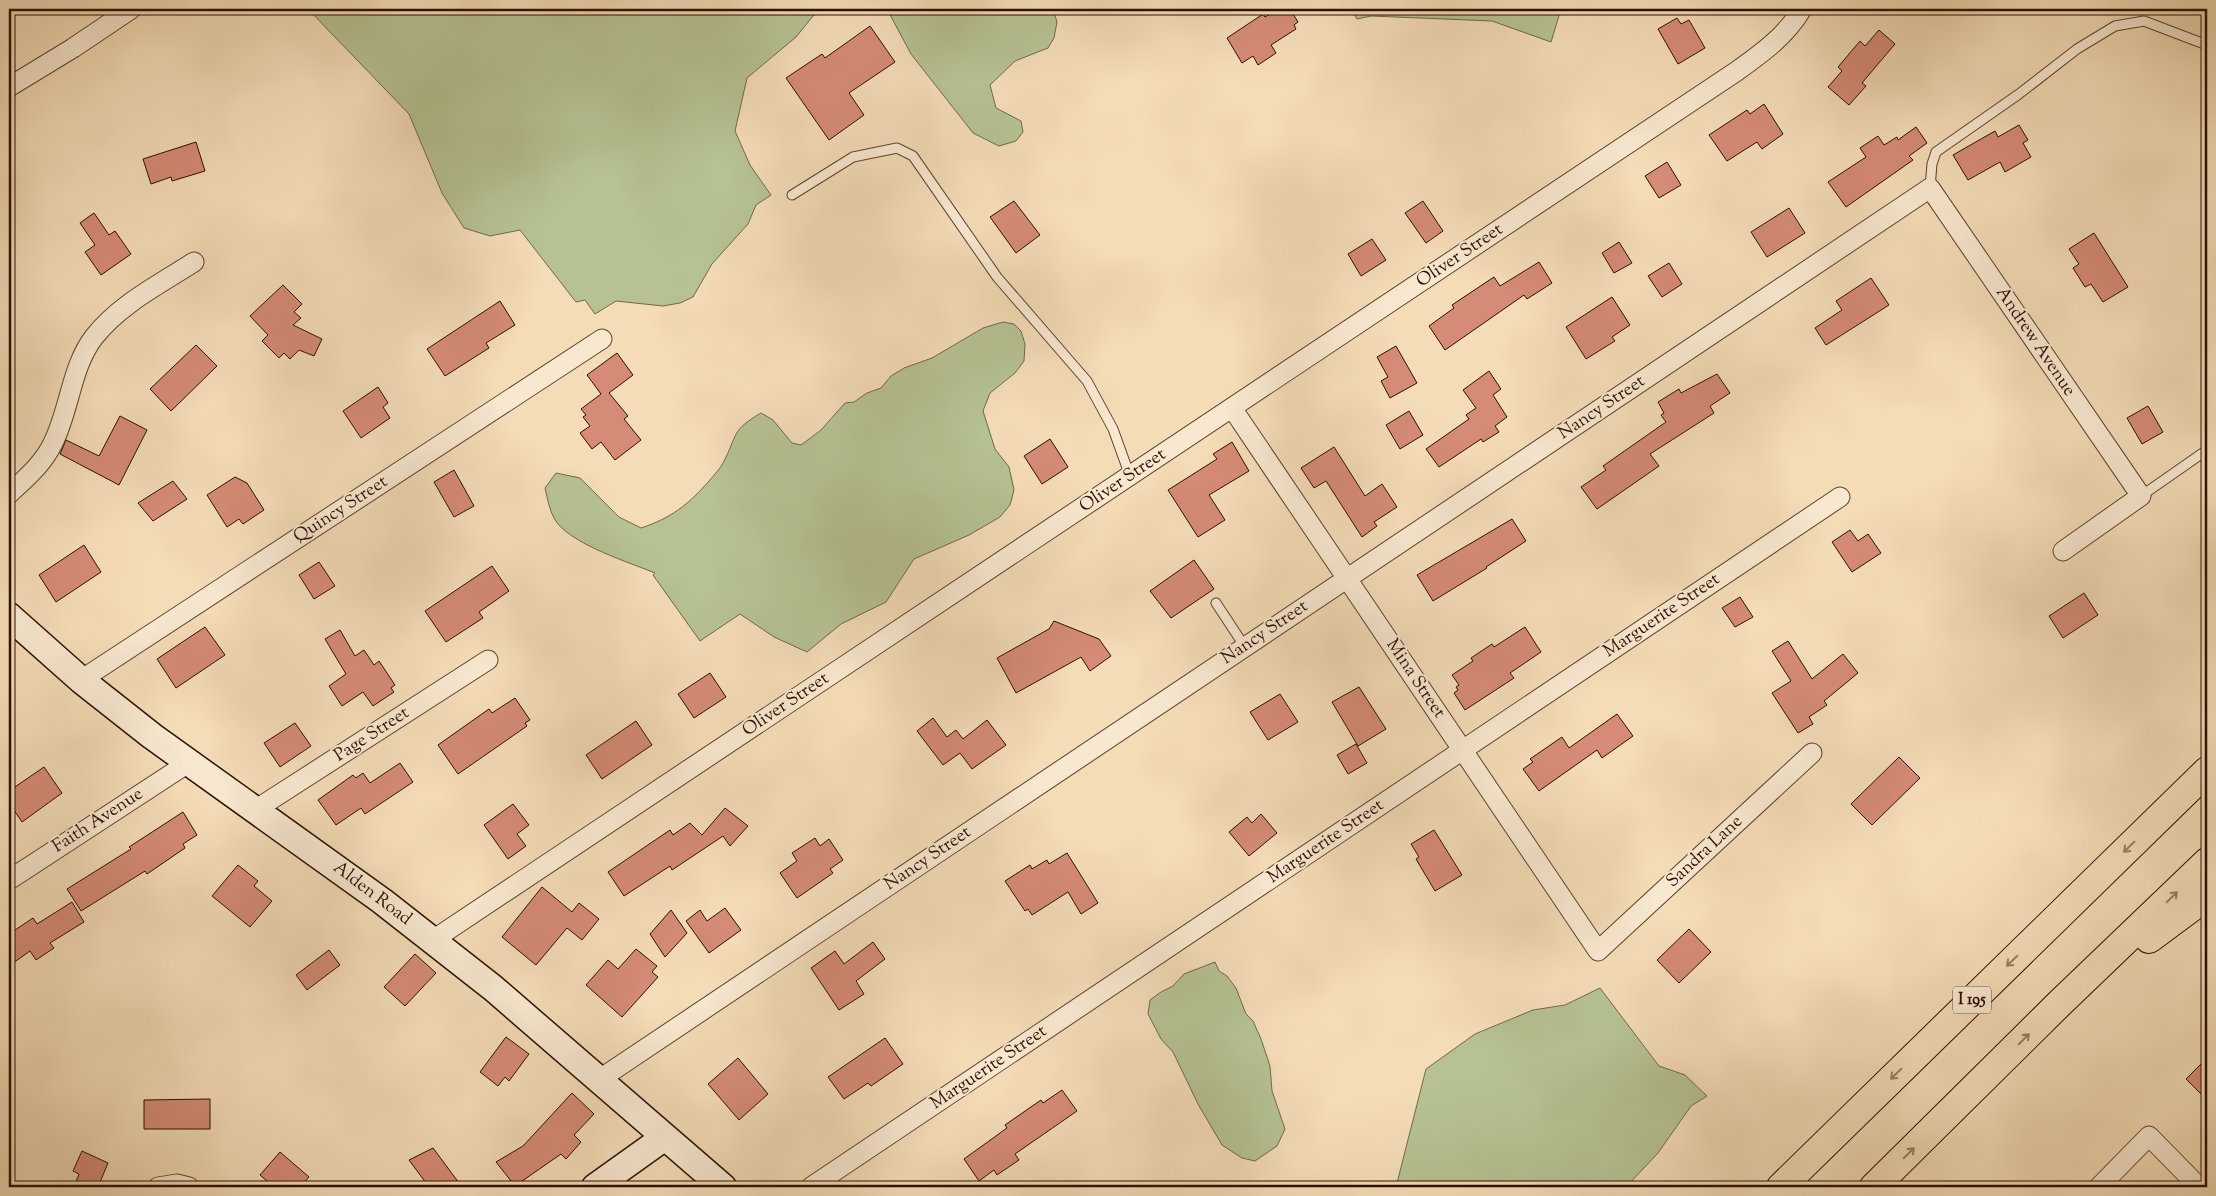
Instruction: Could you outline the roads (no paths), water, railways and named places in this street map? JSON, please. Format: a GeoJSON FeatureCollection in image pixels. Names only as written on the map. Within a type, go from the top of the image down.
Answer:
{"type":"FeatureCollection","features":[{"type":"Feature","properties":{"kind":"highway"},"geometry":{"type":"LineString","coordinates":[[2164,813],[2207,761]]}},
{"type":"Feature","properties":{"kind":"highway","name":"I 195"},"geometry":{"type":"LineString","coordinates":[[1781,1187],[2207,771]]}},
{"type":"Feature","properties":{"kind":"highway"},"geometry":{"type":"LineString","coordinates":[[1874,1187],[2060,1003],[2207,862]]}},
{"type":"Feature","properties":{"kind":"highway"},"geometry":{"type":"LineString","coordinates":[[2060,1003],[2207,896]]}},
{"type":"Feature","properties":{"kind":"main road","name":"Alden Road"},"geometry":{"type":"LineString","coordinates":[[11,621],[80,680],[188,763],[433,940],[600,1079],[723,1187]]}},
{"type":"Feature","properties":{"kind":"main road"},"geometry":{"type":"LineString","coordinates":[[595,1187],[665,1137]]}},
{"type":"Feature","properties":{"kind":"street"},"geometry":{"type":"LineString","coordinates":[[9,86],[73,48],[131,9]]}},
{"type":"Feature","properties":{"kind":"street","name":"Oliver Street"},"geometry":{"type":"LineString","coordinates":[[433,940],[1737,71],[1775,42],[1802,9]]}},
{"type":"Feature","properties":{"kind":"street","name":"Andrew Avenue"},"geometry":{"type":"LineString","coordinates":[[1930,188],[2141,496]]}},
{"type":"Feature","properties":{"kind":"street","name":"Nancy Street"},"geometry":{"type":"LineString","coordinates":[[600,1079],[1930,188]]}},
{"type":"Feature","properties":{"kind":"street"},"geometry":{"type":"LineString","coordinates":[[9,494],[35,470],[54,442],[77,370],[84,353],[94,338],[124,307],[194,262]]}},
{"type":"Feature","properties":{"kind":"street","name":"Quincy Street"},"geometry":{"type":"LineString","coordinates":[[80,680],[602,339]]}},
{"type":"Feature","properties":{"kind":"street","name":"Mina Street"},"geometry":{"type":"LineString","coordinates":[[1232,408],[1598,951]]}},
{"type":"Feature","properties":{"kind":"street"},"geometry":{"type":"LineString","coordinates":[[2063,550],[2141,496]]}},
{"type":"Feature","properties":{"kind":"street","name":"Marguerite Street"},"geometry":{"type":"LineString","coordinates":[[811,1187],[1840,497]]}},
{"type":"Feature","properties":{"kind":"street","name":"Page Street"},"geometry":{"type":"LineString","coordinates":[[255,810],[488,660]]}},
{"type":"Feature","properties":{"kind":"street","name":"Sandra Lane"},"geometry":{"type":"LineString","coordinates":[[1598,951],[1812,753]]}},
{"type":"Feature","properties":{"kind":"street","name":"Faith Avenue"},"geometry":{"type":"LineString","coordinates":[[9,880],[188,763]]}},
{"type":"Feature","properties":{"kind":"street"},"geometry":{"type":"LineString","coordinates":[[2099,1187],[2149,1136],[2199,1187]]}},
{"type":"Feature","properties":{"kind":"street"},"geometry":{"type":"LineString","coordinates":[[158,1187],[177,1184],[189,1187]]}},
{"type":"Feature","properties":{"kind":"lane"},"geometry":{"type":"LineString","coordinates":[[1930,188],[1932,164],[1936,152],[2019,94],[2077,49],[2115,26],[2144,21],[2207,45]]}},
{"type":"Feature","properties":{"kind":"lane"},"geometry":{"type":"LineString","coordinates":[[792,195],[853,157],[897,148],[913,156],[997,277],[1087,381],[1113,429],[1131,476]]}},
{"type":"Feature","properties":{"kind":"lane"},"geometry":{"type":"LineString","coordinates":[[2141,496],[2207,450]]}},
{"type":"Feature","properties":{"kind":"lane"},"geometry":{"type":"LineString","coordinates":[[1216,603],[1245,647]]}}]}
